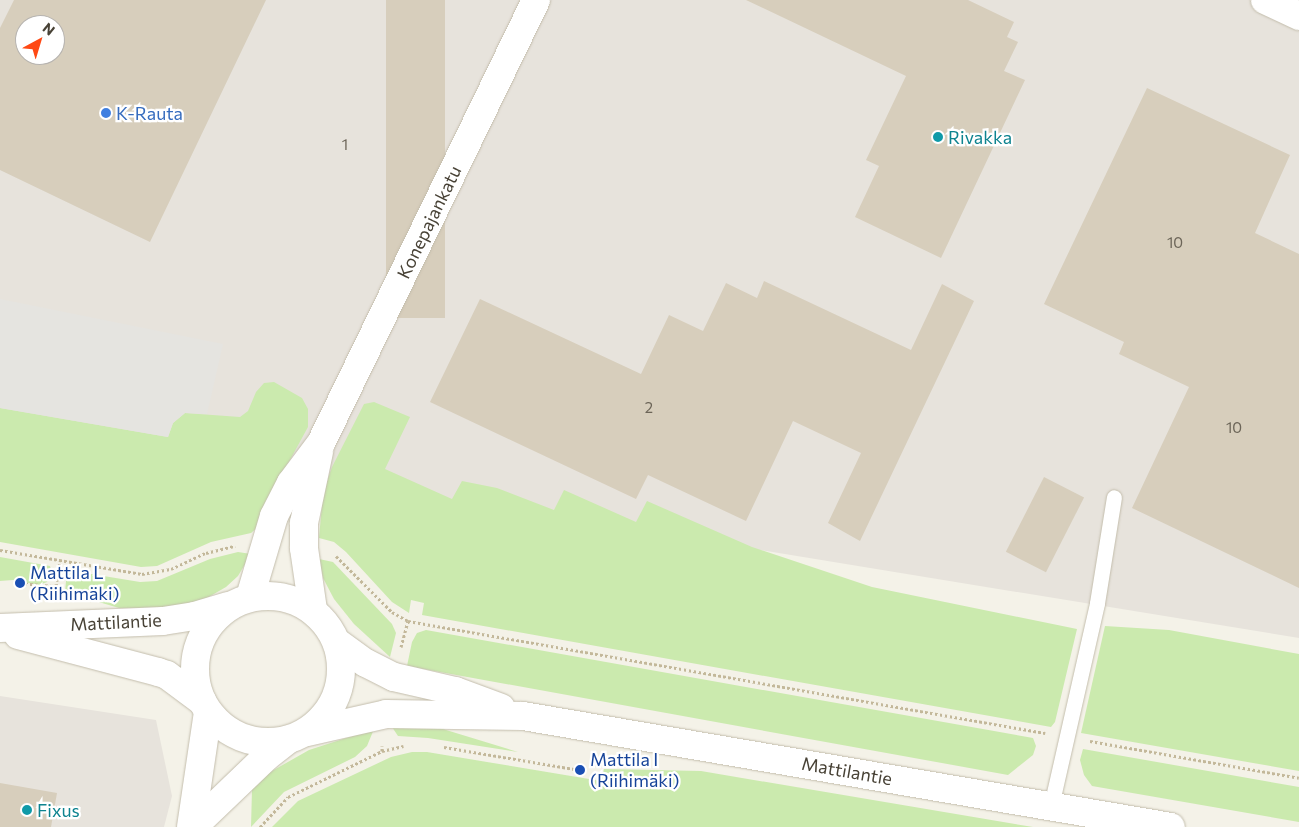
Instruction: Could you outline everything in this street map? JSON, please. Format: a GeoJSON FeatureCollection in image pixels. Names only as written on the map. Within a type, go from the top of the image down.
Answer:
{"type":"FeatureCollection","features":[{"type":"Feature","properties":{"kind":"street","name":"Konepajankatu"},"geometry":{"type":"LineString","coordinates":[[240,601],[265,544],[274,516],[291,483],[321,444],[536,0]]}},
{"type":"Feature","properties":{"kind":"street"},"geometry":{"type":"LineString","coordinates":[[1265,0],[1299,16]]}},
{"type":"Feature","properties":{"kind":"street","name":"Konepajankatu"},"geometry":{"type":"LineString","coordinates":[[313,610],[304,548],[304,523],[321,444]]}},
{"type":"Feature","properties":{"kind":"street"},"geometry":{"type":"LineString","coordinates":[[192,827],[266,757],[298,736],[322,719],[334,703],[341,683],[342,663],[338,643],[328,625],[313,610],[293,600],[272,595],[240,601],[213,620],[201,638],[195,658],[195,680],[205,706],[230,732],[248,740],[268,743],[298,736]]}},
{"type":"Feature","properties":{"kind":"street","name":"Mattilantie"},"geometry":{"type":"LineString","coordinates":[[0,629],[162,620],[195,616],[240,601]]}},
{"type":"Feature","properties":{"kind":"street","name":"Mattilantie"},"geometry":{"type":"LineString","coordinates":[[0,629],[106,660],[151,669],[167,676],[205,706]]}},
{"type":"Feature","properties":{"kind":"street","name":"Mattilantie"},"geometry":{"type":"LineString","coordinates":[[338,643],[366,663],[394,677],[455,691],[524,716]]}},
{"type":"Feature","properties":{"kind":"street"},"geometry":{"type":"LineString","coordinates":[[192,827],[205,706]]}},
{"type":"Feature","properties":{"kind":"street","name":"Mattilantie"},"geometry":{"type":"LineString","coordinates":[[298,736],[343,722],[386,714],[524,716],[1170,827]]}},
{"type":"Feature","properties":{"kind":"lane"},"geometry":{"type":"LineString","coordinates":[[1051,806],[1097,603],[1114,497]]}},
{"type":"Feature","properties":{"kind":"path"},"geometry":{"type":"LineString","coordinates":[[0,550],[142,574],[156,573],[225,547],[265,544]]}},
{"type":"Feature","properties":{"kind":"path"},"geometry":{"type":"LineString","coordinates":[[304,548],[332,553],[344,562],[392,612],[408,621],[1299,778]]}},
{"type":"Feature","properties":{"kind":"path"},"geometry":{"type":"LineString","coordinates":[[20,583],[56,586],[60,561]]}},
{"type":"Feature","properties":{"kind":"path"},"geometry":{"type":"LineString","coordinates":[[382,751],[412,744]]}},
{"type":"Feature","properties":{"kind":"path"},"geometry":{"type":"LineString","coordinates":[[438,746],[580,770]]}},
{"type":"Feature","properties":{"kind":"shaded area"},"geometry":{"type":"Polygon","coordinates":[[[0,0],[1299,0],[1299,638],[0,426],[0,0]]]}},
{"type":"Feature","properties":{"kind":"shaded area"},"geometry":{"type":"Polygon","coordinates":[[[0,299],[223,344],[207,414],[185,413],[173,423],[168,437],[0,408],[0,299]]]}},
{"type":"Feature","properties":{"kind":"shaded area"},"geometry":{"type":"Polygon","coordinates":[[[0,696],[156,720],[172,796],[164,827],[0,827],[0,696]]]}},
{"type":"Feature","properties":{"kind":"green space"},"geometry":{"type":"Polygon","coordinates":[[[274,382],[302,398],[308,409],[308,427],[267,502],[257,528],[251,533],[211,542],[157,566],[141,567],[0,542],[0,408],[168,437],[173,423],[185,413],[240,417],[248,411],[256,392],[264,383],[274,382]]]}},
{"type":"Feature","properties":{"kind":"green space"},"geometry":{"type":"Polygon","coordinates":[[[374,402],[410,417],[385,469],[452,499],[462,481],[497,488],[554,510],[564,490],[636,522],[647,501],[752,547],[872,587],[1077,629],[1055,722],[1051,727],[422,615],[424,603],[411,600],[409,613],[392,602],[346,552],[334,542],[319,538],[323,493],[332,467],[364,404],[374,402]]]}},
{"type":"Feature","properties":{"kind":"green space"},"geometry":{"type":"Polygon","coordinates":[[[238,552],[251,554],[238,576],[226,587],[207,598],[188,604],[157,608],[119,608],[65,592],[67,570],[140,582],[157,581],[210,559],[238,552]]]}},
{"type":"Feature","properties":{"kind":"green space"},"geometry":{"type":"Polygon","coordinates":[[[0,557],[50,566],[52,573],[47,582],[39,585],[13,580],[0,581],[0,557]]]}},
{"type":"Feature","properties":{"kind":"green space"},"geometry":{"type":"Polygon","coordinates":[[[319,559],[333,562],[392,624],[396,633],[390,657],[354,624],[334,599],[323,578],[319,559]]]}},
{"type":"Feature","properties":{"kind":"green space"},"geometry":{"type":"Polygon","coordinates":[[[1105,626],[1169,630],[1299,654],[1299,771],[1081,733],[1105,626]]]}},
{"type":"Feature","properties":{"kind":"green space"},"geometry":{"type":"Polygon","coordinates":[[[426,630],[1033,738],[1036,746],[1033,755],[1008,775],[407,666],[412,642],[417,633],[426,630]]]}},
{"type":"Feature","properties":{"kind":"green space"},"geometry":{"type":"Polygon","coordinates":[[[433,726],[518,752],[428,738],[398,736],[392,727],[433,726]]]}},
{"type":"Feature","properties":{"kind":"green space"},"geometry":{"type":"Polygon","coordinates":[[[374,729],[367,746],[355,757],[284,792],[251,827],[252,789],[265,775],[309,750],[374,729]]]}},
{"type":"Feature","properties":{"kind":"green space"},"geometry":{"type":"Polygon","coordinates":[[[1083,749],[1299,787],[1299,822],[1092,786],[1084,775],[1080,760],[1083,749]]]}},
{"type":"Feature","properties":{"kind":"green space"},"geometry":{"type":"Polygon","coordinates":[[[412,752],[427,752],[601,781],[604,769],[701,771],[1033,827],[272,827],[298,801],[391,757],[412,752]]]}},
{"type":"Feature","properties":{"kind":"building","name":"K-Rauta"},"geometry":{"type":"Polygon","coordinates":[[[14,0],[266,0],[150,242],[0,170],[0,28],[14,0]]]}},
{"type":"Feature","properties":{"kind":"building"},"geometry":{"type":"Polygon","coordinates":[[[386,0],[445,0],[445,318],[386,318],[386,0]]]}},
{"type":"Feature","properties":{"kind":"building","name":"Rivakka"},"geometry":{"type":"Polygon","coordinates":[[[746,0],[968,0],[1014,22],[1007,37],[1018,42],[1004,71],[1025,80],[941,258],[855,217],[879,166],[866,160],[906,76],[746,0]]]}},
{"type":"Feature","properties":{"kind":"building"},"geometry":{"type":"Polygon","coordinates":[[[1147,88],[1290,155],[1255,233],[1299,254],[1299,588],[1132,508],[1189,387],[1119,354],[1124,342],[1044,304],[1147,88]]]}},
{"type":"Feature","properties":{"kind":"building"},"geometry":{"type":"Polygon","coordinates":[[[764,281],[911,350],[942,284],[974,301],[860,541],[828,523],[861,453],[793,421],[746,521],[648,475],[636,499],[430,402],[480,299],[641,374],[669,315],[703,331],[726,283],[757,298],[764,281]]]}},
{"type":"Feature","properties":{"kind":"building"},"geometry":{"type":"Polygon","coordinates":[[[1044,477],[1084,497],[1046,572],[1006,552],[1044,477]]]}},
{"type":"Feature","properties":{"kind":"building","name":"Fixus"},"geometry":{"type":"Polygon","coordinates":[[[0,783],[57,793],[51,827],[0,827],[0,783]]]}},
{"type":"Feature","properties":{"kind":"place","name":"K-Rauta"},"geometry":{"type":"Point","coordinates":[106,113]}},
{"type":"Feature","properties":{"kind":"place","name":"Rivakka"},"geometry":{"type":"Point","coordinates":[938,137]}},
{"type":"Feature","properties":{"kind":"place","name":"Mattila L (Riihimäki)"},"geometry":{"type":"Point","coordinates":[20,583]}},
{"type":"Feature","properties":{"kind":"place","name":"Mattila I (Riihimäki)"},"geometry":{"type":"Point","coordinates":[580,770]}},
{"type":"Feature","properties":{"kind":"place","name":"Fixus"},"geometry":{"type":"Point","coordinates":[27,810]}}]}
